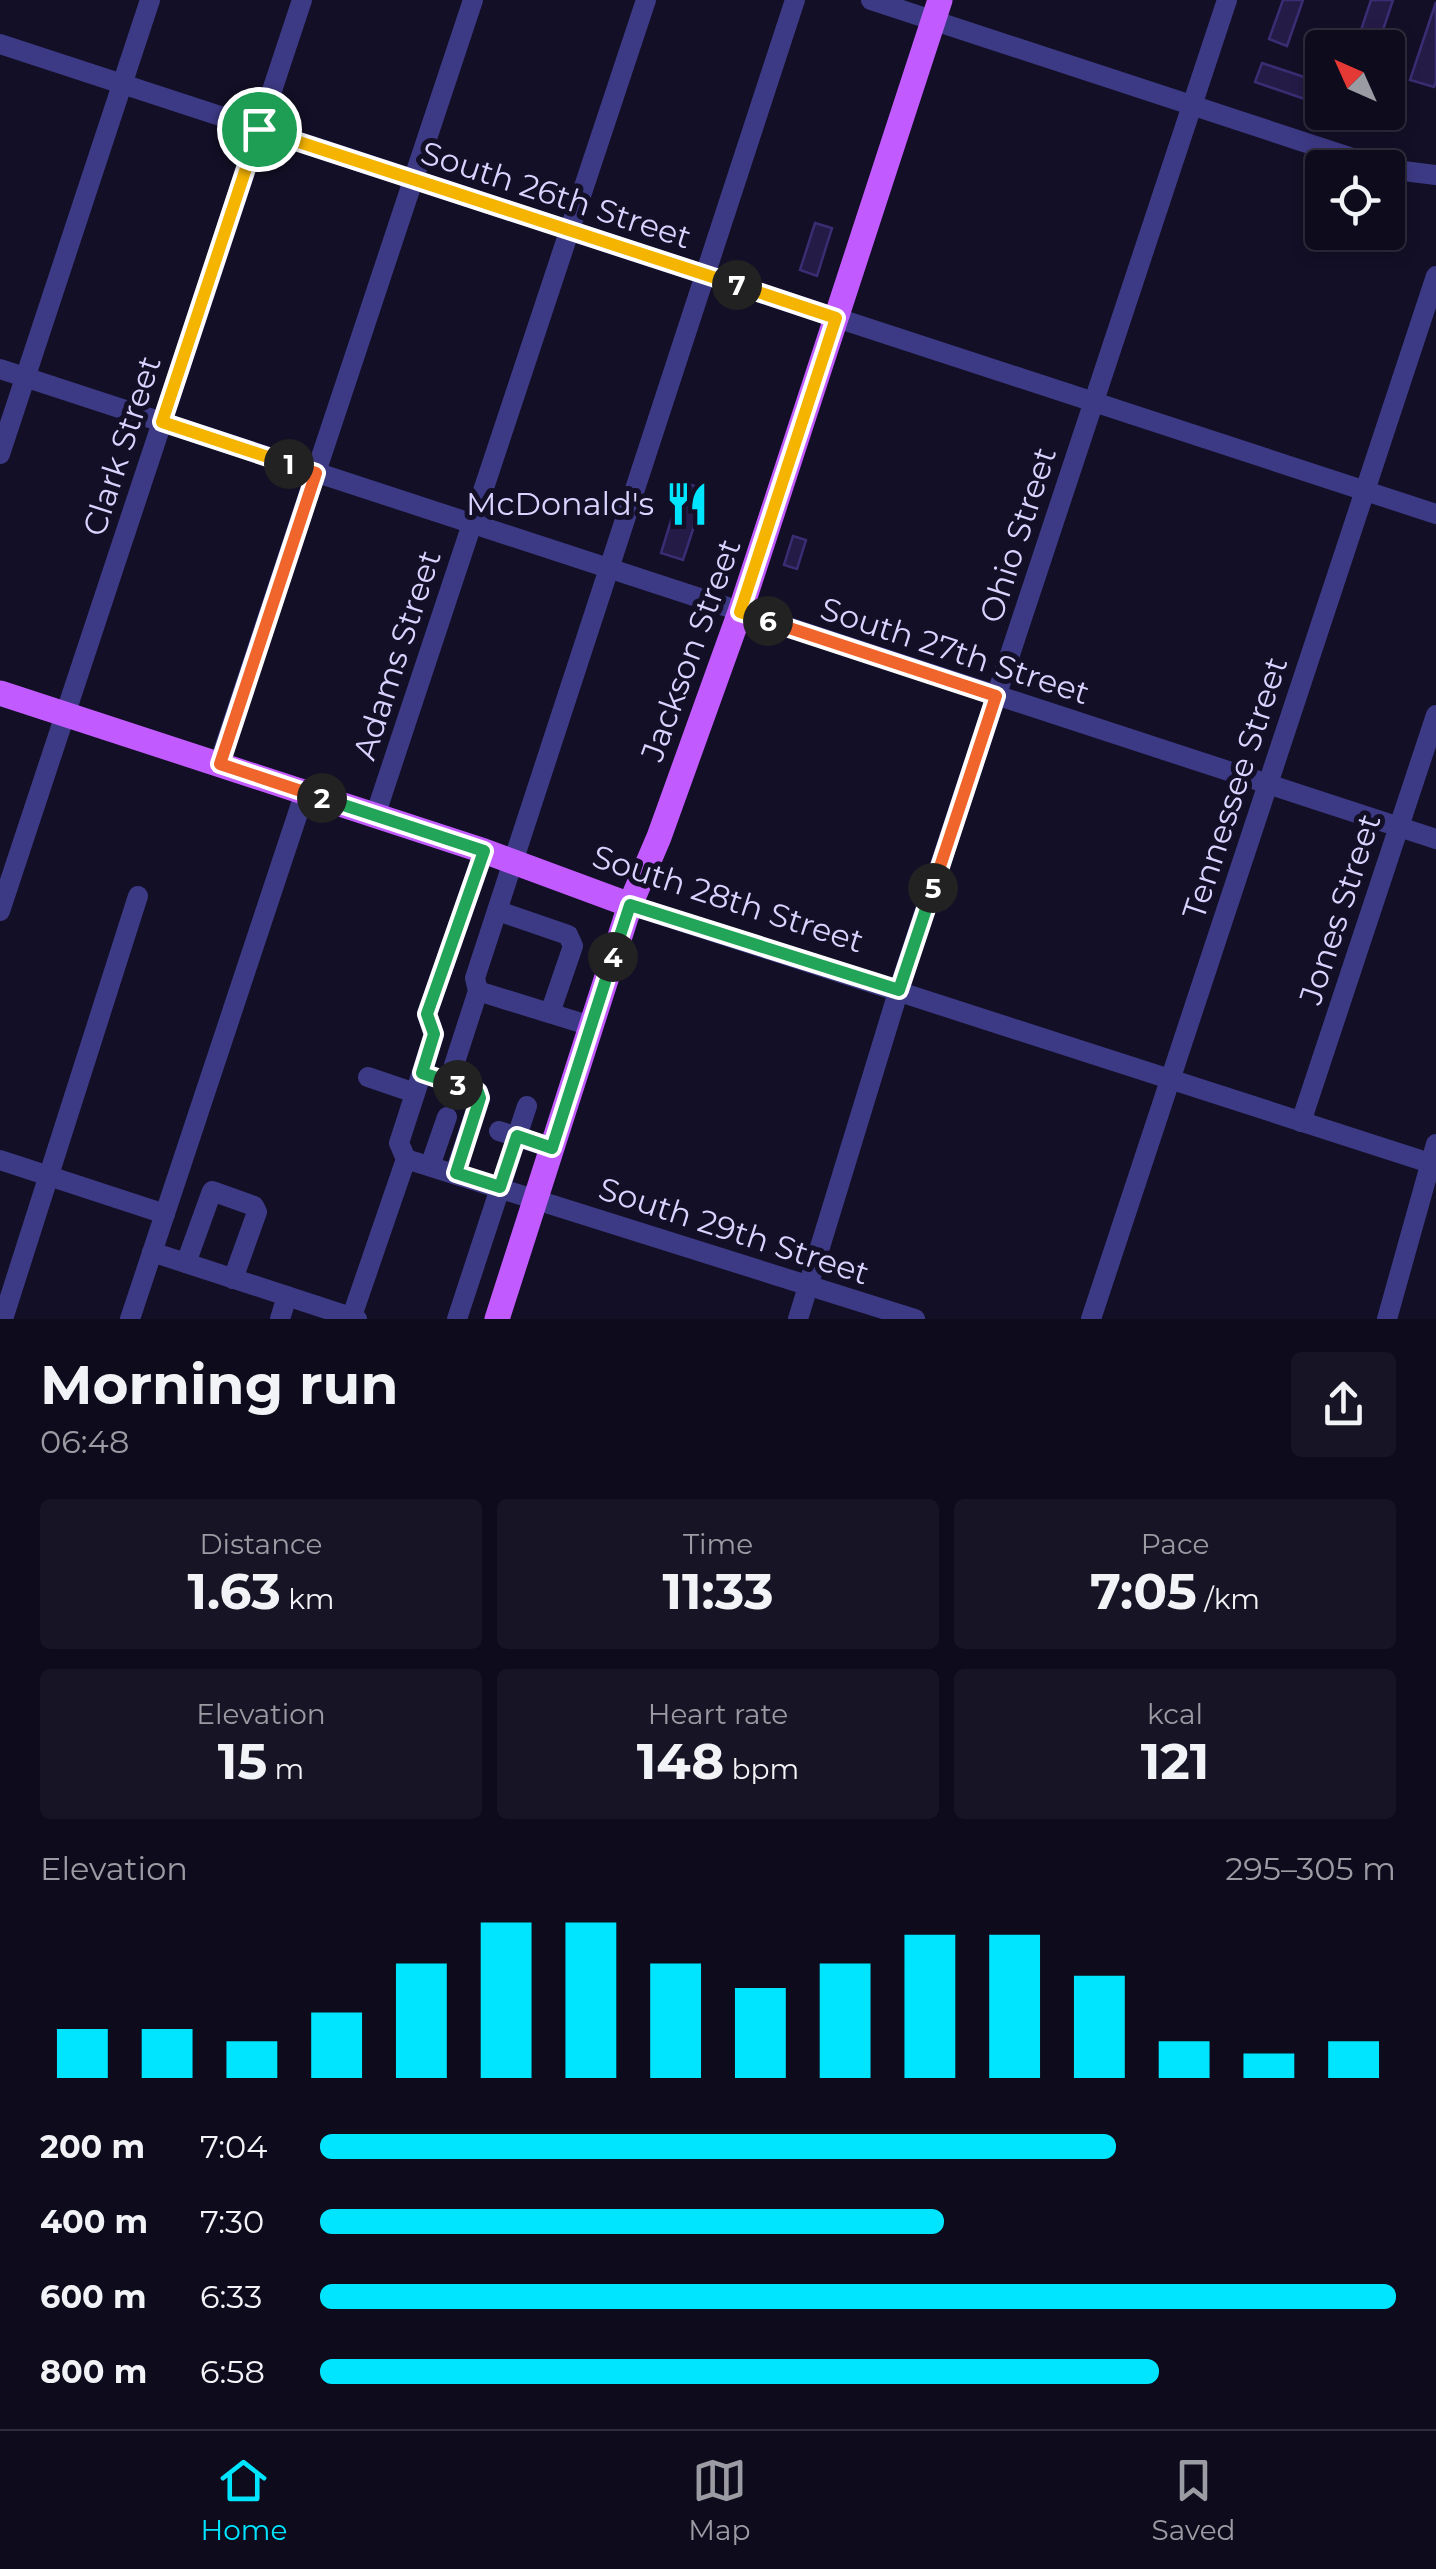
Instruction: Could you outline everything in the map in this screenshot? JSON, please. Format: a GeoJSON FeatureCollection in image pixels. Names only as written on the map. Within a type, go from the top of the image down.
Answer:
{"type":"FeatureCollection","features":[{"type":"Feature","properties":{"kind":"main road","name":"Jackson Street"},"geometry":{"type":"LineString","coordinates":[[497,1319],[630,905],[659,837],[740,612],[937,10]]}},
{"type":"Feature","properties":{"kind":"main road","name":"South 28th Street"},"geometry":{"type":"LineString","coordinates":[[0,692],[484,851],[630,905]]}},
{"type":"Feature","properties":{"kind":"street"},"geometry":{"type":"LineString","coordinates":[[0,454],[150,0]]}},
{"type":"Feature","properties":{"kind":"street","name":"Clark Street"},"geometry":{"type":"LineString","coordinates":[[0,911],[302,0]]}},
{"type":"Feature","properties":{"kind":"street"},"geometry":{"type":"LineString","coordinates":[[220,764],[473,0]]}},
{"type":"Feature","properties":{"kind":"street","name":"Adams Street"},"geometry":{"type":"LineString","coordinates":[[376,816],[646,0]]}},
{"type":"Feature","properties":{"kind":"street"},"geometry":{"type":"LineString","coordinates":[[456,1081],[478,992],[474,978],[795,0]]}},
{"type":"Feature","properties":{"kind":"street"},"geometry":{"type":"LineString","coordinates":[[871,0],[937,10],[1192,106],[1329,150]]}},
{"type":"Feature","properties":{"kind":"street","name":"Ohio Street"},"geometry":{"type":"LineString","coordinates":[[798,1319],[899,990],[1228,0]]}},
{"type":"Feature","properties":{"kind":"street","name":"South 26th Street"},"geometry":{"type":"LineString","coordinates":[[0,44],[1436,514]]}},
{"type":"Feature","properties":{"kind":"street"},"geometry":{"type":"LineString","coordinates":[[1405,171],[1436,175]]}},
{"type":"Feature","properties":{"kind":"street","name":"Tennessee Street"},"geometry":{"type":"LineString","coordinates":[[1091,1319],[1436,276]]}},
{"type":"Feature","properties":{"kind":"street","name":"South 27th Street"},"geometry":{"type":"LineString","coordinates":[[0,370],[1436,840]]}},
{"type":"Feature","properties":{"kind":"street","name":"Jones Street"},"geometry":{"type":"LineString","coordinates":[[1301,1122],[1436,715]]}},
{"type":"Feature","properties":{"kind":"street"},"geometry":{"type":"LineString","coordinates":[[130,1319],[305,792]]}},
{"type":"Feature","properties":{"kind":"street"},"geometry":{"type":"LineString","coordinates":[[484,851],[427,1014],[434,1034],[398,1144],[406,1159],[456,1173],[492,1129],[528,1106]]}},
{"type":"Feature","properties":{"kind":"street"},"geometry":{"type":"LineString","coordinates":[[3,1319],[138,896]]}},
{"type":"Feature","properties":{"kind":"street","name":"South 28th Street"},"geometry":{"type":"LineString","coordinates":[[630,905],[1301,1122],[1434,1158]]}},
{"type":"Feature","properties":{"kind":"street"},"geometry":{"type":"LineString","coordinates":[[498,911],[568,935],[573,946],[550,1013]]}},
{"type":"Feature","properties":{"kind":"street"},"geometry":{"type":"LineString","coordinates":[[478,992],[591,1026]]}},
{"type":"Feature","properties":{"kind":"street"},"geometry":{"type":"LineString","coordinates":[[368,1077],[419,1083],[456,1081],[478,1092],[492,1129],[500,1187],[457,1319]]}},
{"type":"Feature","properties":{"kind":"street"},"geometry":{"type":"LineString","coordinates":[[430,1166],[447,1117]]}},
{"type":"Feature","properties":{"kind":"street"},"geometry":{"type":"LineString","coordinates":[[492,1129],[552,1148]]}},
{"type":"Feature","properties":{"kind":"street"},"geometry":{"type":"LineString","coordinates":[[1387,1319],[1434,1158]]}},
{"type":"Feature","properties":{"kind":"street"},"geometry":{"type":"LineString","coordinates":[[152,1252],[353,1318],[406,1159]]}},
{"type":"Feature","properties":{"kind":"street"},"geometry":{"type":"LineString","coordinates":[[0,1160],[165,1214]]}},
{"type":"Feature","properties":{"kind":"street","name":"South 29th Street"},"geometry":{"type":"LineString","coordinates":[[456,1173],[915,1319]]}},
{"type":"Feature","properties":{"kind":"street"},"geometry":{"type":"LineString","coordinates":[[186,1263],[216,1182],[254,1206],[257,1212],[233,1278]]}},
{"type":"Feature","properties":{"kind":"street"},"geometry":{"type":"LineString","coordinates":[[280,1319],[287,1296]]}},
{"type":"Feature","properties":{"kind":"building"},"geometry":{"type":"Polygon","coordinates":[[[1283,0],[1303,0],[1287,46],[1269,39],[1283,0]]]}},
{"type":"Feature","properties":{"kind":"building"},"geometry":{"type":"Polygon","coordinates":[[[1371,0],[1393,0],[1383,30],[1361,30],[1371,0]]]}},
{"type":"Feature","properties":{"kind":"building"},"geometry":{"type":"Polygon","coordinates":[[[1436,2],[1436,81],[1434,87],[1410,80],[1436,2]]]}},
{"type":"Feature","properties":{"kind":"building"},"geometry":{"type":"Polygon","coordinates":[[[1262,63],[1305,77],[1305,99],[1255,82],[1262,63]]]}},
{"type":"Feature","properties":{"kind":"building"},"geometry":{"type":"Polygon","coordinates":[[[815,223],[832,228],[817,276],[800,270],[815,223]]]}},
{"type":"Feature","properties":{"kind":"building"},"geometry":{"type":"Polygon","coordinates":[[[683,482],[706,490],[683,560],[661,553],[683,482]]]}},
{"type":"Feature","properties":{"kind":"building"},"geometry":{"type":"Polygon","coordinates":[[[793,536],[806,540],[797,569],[784,565],[793,536]]]}},
{"type":"Feature","properties":{"kind":"place","name":"McDonald's"},"geometry":{"type":"Point","coordinates":[687,504]}},
{"type":"Feature","properties":{"kind":"route"},"geometry":{"type":"LineString","coordinates":[[259,129],[836,318],[740,612],[996,696],[899,990],[630,905],[552,1148],[517,1136],[500,1187],[456,1173],[480,1098],[478,1092],[422,1073],[434,1034],[427,1014],[484,851],[220,764],[316,473],[162,422],[259,129]]}}]}
